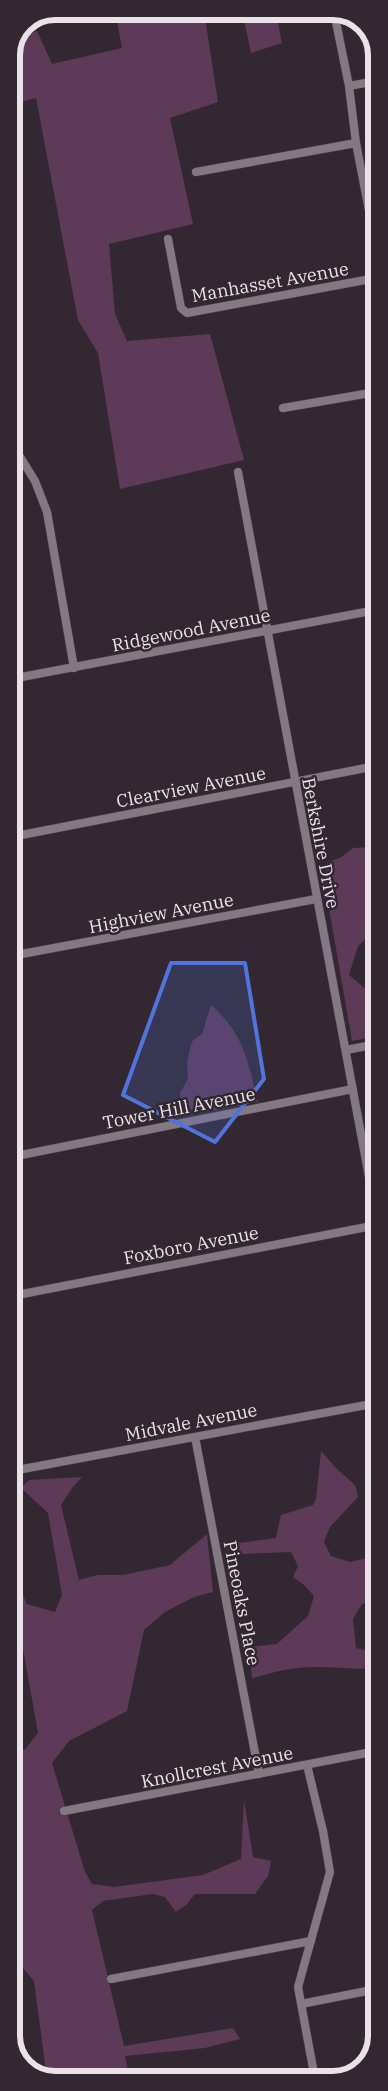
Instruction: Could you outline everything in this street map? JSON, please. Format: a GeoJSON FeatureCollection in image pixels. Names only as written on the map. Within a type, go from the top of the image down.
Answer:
{"type":"FeatureCollection","features":[{"type":"Feature","properties":{"kind":"street"},"geometry":{"type":"LineString","coordinates":[[336,20],[368,205]]}},
{"type":"Feature","properties":{"kind":"street"},"geometry":{"type":"LineString","coordinates":[[348,86],[368,82]]}},
{"type":"Feature","properties":{"kind":"street"},"geometry":{"type":"LineString","coordinates":[[196,172],[356,143]]}},
{"type":"Feature","properties":{"kind":"street","name":"Manhasset Avenue"},"geometry":{"type":"LineString","coordinates":[[168,239],[181,308],[187,312],[368,279]]}},
{"type":"Feature","properties":{"kind":"street"},"geometry":{"type":"LineString","coordinates":[[283,408],[368,393]]}},
{"type":"Feature","properties":{"kind":"street"},"geometry":{"type":"LineString","coordinates":[[20,457],[35,481],[47,512],[74,668]]}},
{"type":"Feature","properties":{"kind":"street","name":"Berkshire Drive"},"geometry":{"type":"LineString","coordinates":[[238,472],[368,1173]]}},
{"type":"Feature","properties":{"kind":"street","name":"Ridgewood Avenue"},"geometry":{"type":"LineString","coordinates":[[20,677],[368,612]]}},
{"type":"Feature","properties":{"kind":"street","name":"Clearview Avenue"},"geometry":{"type":"LineString","coordinates":[[20,835],[368,768]]}},
{"type":"Feature","properties":{"kind":"street","name":"Highview Avenue"},"geometry":{"type":"LineString","coordinates":[[20,954],[316,899]]}},
{"type":"Feature","properties":{"kind":"street"},"geometry":{"type":"LineString","coordinates":[[346,1050],[368,1046]]}},
{"type":"Feature","properties":{"kind":"street","name":"Tower Hill Avenue"},"geometry":{"type":"LineString","coordinates":[[20,1155],[352,1090]]}},
{"type":"Feature","properties":{"kind":"street","name":"Foxboro Avenue"},"geometry":{"type":"LineString","coordinates":[[20,1294],[368,1227]]}},
{"type":"Feature","properties":{"kind":"street","name":"Midvale Avenue"},"geometry":{"type":"LineString","coordinates":[[20,1470],[368,1405]]}},
{"type":"Feature","properties":{"kind":"street","name":"Pineoaks Place"},"geometry":{"type":"LineString","coordinates":[[195,1437],[259,1774]]}},
{"type":"Feature","properties":{"kind":"street","name":"Knollcrest Avenue"},"geometry":{"type":"LineString","coordinates":[[64,1811],[368,1753]]}},
{"type":"Feature","properties":{"kind":"street"},"geometry":{"type":"LineString","coordinates":[[307,1765],[323,1831],[330,1872],[298,1986],[314,2071]]}},
{"type":"Feature","properties":{"kind":"street"},"geometry":{"type":"LineString","coordinates":[[111,1979],[311,1941]]}},
{"type":"Feature","properties":{"kind":"street"},"geometry":{"type":"LineString","coordinates":[[301,2004],[368,1991]]}},
{"type":"Feature","properties":{"kind":"highlighted area"},"geometry":{"type":"Polygon","coordinates":[[[171,963],[245,963],[264,1079],[215,1142],[123,1095],[171,963]]]}},
{"type":"Feature","properties":{"kind":"shaded area"},"geometry":{"type":"Polygon","coordinates":[[[117,20],[205,20],[218,102],[170,118],[193,224],[109,244],[115,314],[127,341],[210,334],[244,460],[120,489],[98,353],[78,320],[36,98],[20,102],[20,55],[26,35],[37,31],[52,64],[122,48],[117,20]]]}},
{"type":"Feature","properties":{"kind":"shaded area"},"geometry":{"type":"Polygon","coordinates":[[[244,20],[278,20],[282,43],[251,53],[244,20]]]}},
{"type":"Feature","properties":{"kind":"shaded area"},"geometry":{"type":"Polygon","coordinates":[[[368,847],[368,937],[358,946],[349,975],[368,991],[368,1038],[352,1041],[325,885],[327,862],[340,858],[353,848],[368,847]]]}},
{"type":"Feature","properties":{"kind":"shaded area"},"geometry":{"type":"Polygon","coordinates":[[[211,1005],[231,1027],[238,1038],[247,1061],[258,1102],[183,1116],[180,1093],[188,1079],[187,1064],[190,1048],[193,1040],[202,1034],[211,1005]]]}},
{"type":"Feature","properties":{"kind":"shaded area"},"geometry":{"type":"Polygon","coordinates":[[[321,1451],[355,1485],[358,1497],[330,1527],[324,1542],[331,1556],[350,1562],[368,1558],[368,1602],[362,1604],[353,1619],[356,1648],[368,1651],[368,1669],[301,1667],[252,1678],[249,1647],[277,1644],[308,1616],[314,1596],[293,1577],[298,1566],[291,1552],[243,1554],[231,1544],[276,1538],[281,1515],[313,1505],[316,1499],[321,1451]]]}},
{"type":"Feature","properties":{"kind":"shaded area"},"geometry":{"type":"Polygon","coordinates":[[[82,1477],[61,1505],[79,1580],[97,1575],[123,1575],[170,1565],[207,1534],[213,1592],[194,1597],[165,1612],[144,1630],[127,1711],[69,1741],[52,1763],[85,1872],[92,1884],[114,1887],[203,1875],[241,1859],[244,1800],[253,1857],[271,1861],[268,1876],[255,1894],[195,1894],[186,1905],[176,1912],[165,1897],[153,1894],[103,1901],[92,1910],[124,2046],[233,2028],[240,2039],[205,2048],[125,2056],[128,2071],[46,2069],[34,1981],[20,1967],[20,1754],[38,1733],[20,1640],[20,1589],[27,1604],[55,1612],[62,1595],[48,1513],[21,1488],[29,1480],[82,1477]]]}}]}
